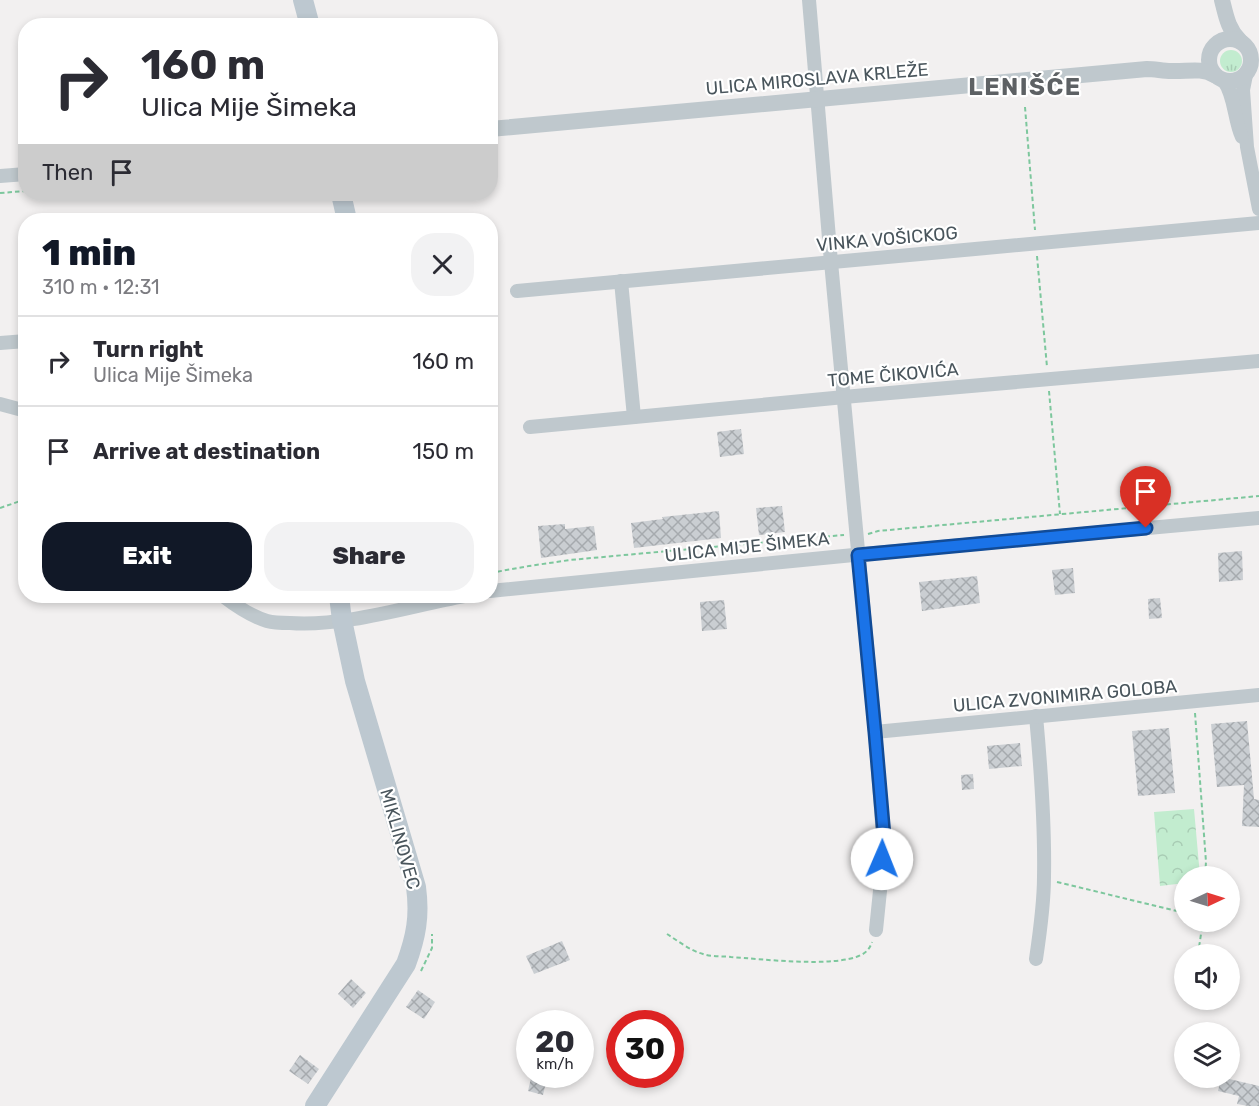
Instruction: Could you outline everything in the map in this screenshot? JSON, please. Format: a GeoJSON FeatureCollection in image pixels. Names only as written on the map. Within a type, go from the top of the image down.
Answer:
{"type":"FeatureCollection","features":[{"type":"Feature","properties":{"kind":"main road"},"geometry":{"type":"LineString","coordinates":[[303,0],[308,18]]}},
{"type":"Feature","properties":{"kind":"main road","name":"MIKLINOVEC"},"geometry":{"type":"LineString","coordinates":[[315,1106],[406,964],[414,943],[418,921],[416,887],[358,691],[340,603]]}},
{"type":"Feature","properties":{"kind":"street"},"geometry":{"type":"LineString","coordinates":[[809,0],[816,99],[884,836],[876,930]]}},
{"type":"Feature","properties":{"kind":"street"},"geometry":{"type":"LineString","coordinates":[[1213,0],[1218,33],[1209,65],[1228,87],[1238,129],[1247,147]]}},
{"type":"Feature","properties":{"kind":"street"},"geometry":{"type":"LineString","coordinates":[[1222,0],[1229,27],[1233,34],[1249,48],[1251,56],[1252,70],[1243,90],[1247,147],[1259,209]]}},
{"type":"Feature","properties":{"kind":"street"},"geometry":{"type":"LineString","coordinates":[[1213,49],[1228,39],[1249,48]]}},
{"type":"Feature","properties":{"kind":"street","name":"ULICA MIROSLAVA KRLEŽE"},"geometry":{"type":"LineString","coordinates":[[1147,69],[1171,61],[1198,58],[1213,49]]}},
{"type":"Feature","properties":{"kind":"street","name":"ULICA MIROSLAVA KRLEŽE"},"geometry":{"type":"LineString","coordinates":[[498,128],[1147,69],[1201,70],[1219,78]]}},
{"type":"Feature","properties":{"kind":"street"},"geometry":{"type":"LineString","coordinates":[[1219,78],[1236,81],[1252,70]]}},
{"type":"Feature","properties":{"kind":"street"},"geometry":{"type":"LineString","coordinates":[[0,176],[18,175]]}},
{"type":"Feature","properties":{"kind":"street","name":"VINKA VOŠICKOG"},"geometry":{"type":"LineString","coordinates":[[518,291],[1259,223]]}},
{"type":"Feature","properties":{"kind":"street"},"geometry":{"type":"LineString","coordinates":[[621,281],[634,417]]}},
{"type":"Feature","properties":{"kind":"street"},"geometry":{"type":"LineString","coordinates":[[0,343],[18,342]]}},
{"type":"Feature","properties":{"kind":"street","name":"TOME ČIKOVIĆA"},"geometry":{"type":"LineString","coordinates":[[530,427],[1259,361]]}},
{"type":"Feature","properties":{"kind":"street"},"geometry":{"type":"LineString","coordinates":[[0,404],[18,409]]}},
{"type":"Feature","properties":{"kind":"street","name":"ULICA MIJE ŠIMEKA"},"geometry":{"type":"LineString","coordinates":[[498,590],[1259,518]]}},
{"type":"Feature","properties":{"kind":"street"},"geometry":{"type":"LineString","coordinates":[[232,603],[252,615],[268,621],[303,624],[387,613],[432,603]]}},
{"type":"Feature","properties":{"kind":"street","name":"ULICA ZVONIMIRA GOLOBA"},"geometry":{"type":"LineString","coordinates":[[875,732],[1259,695]]}},
{"type":"Feature","properties":{"kind":"street"},"geometry":{"type":"LineString","coordinates":[[1036,717],[1043,803],[1044,878],[1036,959]]}},
{"type":"Feature","properties":{"kind":"path"},"geometry":{"type":"LineString","coordinates":[[0,193],[18,192]]}},
{"type":"Feature","properties":{"kind":"path"},"geometry":{"type":"LineString","coordinates":[[1048,380],[1060,515]]}},
{"type":"Feature","properties":{"kind":"path"},"geometry":{"type":"LineString","coordinates":[[498,572],[570,560],[1259,496]]}},
{"type":"Feature","properties":{"kind":"path"},"geometry":{"type":"LineString","coordinates":[[0,507],[18,501]]}},
{"type":"Feature","properties":{"kind":"path"},"geometry":{"type":"LineString","coordinates":[[1192,702],[1195,712],[1206,866]]}},
{"type":"Feature","properties":{"kind":"path"},"geometry":{"type":"LineString","coordinates":[[1044,878],[1174,910]]}},
{"type":"Feature","properties":{"kind":"path"},"geometry":{"type":"LineString","coordinates":[[417,977],[432,948],[432,930]]}},
{"type":"Feature","properties":{"kind":"path"},"geometry":{"type":"LineString","coordinates":[[667,934],[704,955],[820,962],[861,956],[870,948],[876,930]]}},
{"type":"Feature","properties":{"kind":"green space"},"geometry":{"type":"Polygon","coordinates":[[[1231,50],[1239,53],[1242,61],[1239,69],[1231,72],[1223,69],[1220,61],[1223,53],[1231,50]]]}},
{"type":"Feature","properties":{"kind":"green space"},"geometry":{"type":"Polygon","coordinates":[[[1194,809],[1199,866],[1174,866],[1174,884],[1160,886],[1154,812],[1194,809]]]}},
{"type":"Feature","properties":{"kind":"building"},"geometry":{"type":"Polygon","coordinates":[[[741,429],[744,454],[720,457],[717,432],[741,429]]]}},
{"type":"Feature","properties":{"kind":"building"},"geometry":{"type":"Polygon","coordinates":[[[782,506],[785,532],[759,535],[756,508],[782,506]]]}},
{"type":"Feature","properties":{"kind":"building"},"geometry":{"type":"Polygon","coordinates":[[[719,511],[721,538],[634,548],[631,523],[719,511]]]}},
{"type":"Feature","properties":{"kind":"building"},"geometry":{"type":"Polygon","coordinates":[[[565,524],[565,529],[594,526],[597,550],[541,558],[538,526],[565,524]]]}},
{"type":"Feature","properties":{"kind":"building"},"geometry":{"type":"Polygon","coordinates":[[[1242,551],[1243,580],[1219,582],[1218,553],[1242,551]]]}},
{"type":"Feature","properties":{"kind":"building"},"geometry":{"type":"Polygon","coordinates":[[[1073,568],[1075,593],[1055,595],[1052,570],[1073,568]]]}},
{"type":"Feature","properties":{"kind":"building"},"geometry":{"type":"Polygon","coordinates":[[[977,576],[980,603],[922,611],[919,582],[977,576]]]}},
{"type":"Feature","properties":{"kind":"building"},"geometry":{"type":"Polygon","coordinates":[[[1160,598],[1162,618],[1149,619],[1148,599],[1160,598]]]}},
{"type":"Feature","properties":{"kind":"building"},"geometry":{"type":"Polygon","coordinates":[[[724,600],[727,629],[702,631],[700,602],[724,600]]]}},
{"type":"Feature","properties":{"kind":"building"},"geometry":{"type":"Polygon","coordinates":[[[1247,721],[1254,799],[1259,800],[1259,827],[1242,826],[1244,785],[1217,787],[1211,724],[1247,721]]]}},
{"type":"Feature","properties":{"kind":"building"},"geometry":{"type":"Polygon","coordinates":[[[1169,728],[1175,793],[1138,796],[1132,731],[1169,728]]]}},
{"type":"Feature","properties":{"kind":"building"},"geometry":{"type":"Polygon","coordinates":[[[1020,743],[1022,766],[989,769],[987,746],[1020,743]]]}},
{"type":"Feature","properties":{"kind":"building"},"geometry":{"type":"Polygon","coordinates":[[[973,774],[974,789],[962,790],[961,775],[973,774]]]}},
{"type":"Feature","properties":{"kind":"building"},"geometry":{"type":"Polygon","coordinates":[[[562,941],[570,960],[534,974],[526,956],[562,941]]]}},
{"type":"Feature","properties":{"kind":"building"},"geometry":{"type":"Polygon","coordinates":[[[351,979],[366,993],[353,1008],[338,994],[351,979]]]}},
{"type":"Feature","properties":{"kind":"building"},"geometry":{"type":"Polygon","coordinates":[[[418,990],[435,1002],[424,1019],[406,1007],[418,990]]]}},
{"type":"Feature","properties":{"kind":"building"},"geometry":{"type":"Polygon","coordinates":[[[300,1055],[319,1069],[308,1084],[289,1071],[300,1055]]]}},
{"type":"Feature","properties":{"kind":"building"},"geometry":{"type":"Polygon","coordinates":[[[1240,1082],[1259,1086],[1259,1106],[1237,1104],[1239,1096],[1218,1091],[1219,1088],[1240,1088],[1240,1082]]]}},
{"type":"Feature","properties":{"kind":"building"},"geometry":{"type":"Polygon","coordinates":[[[529,1088],[545,1088],[543,1095],[528,1091],[529,1088]]]}},
{"type":"Feature","properties":{"kind":"district","name":"LENIŠĆE"},"geometry":{"type":"Point","coordinates":[1025,87]}},
{"type":"Feature","properties":{"kind":"route"},"geometry":{"type":"LineString","coordinates":[[882,859],[884,836],[858,555],[1146,528]]}}]}
